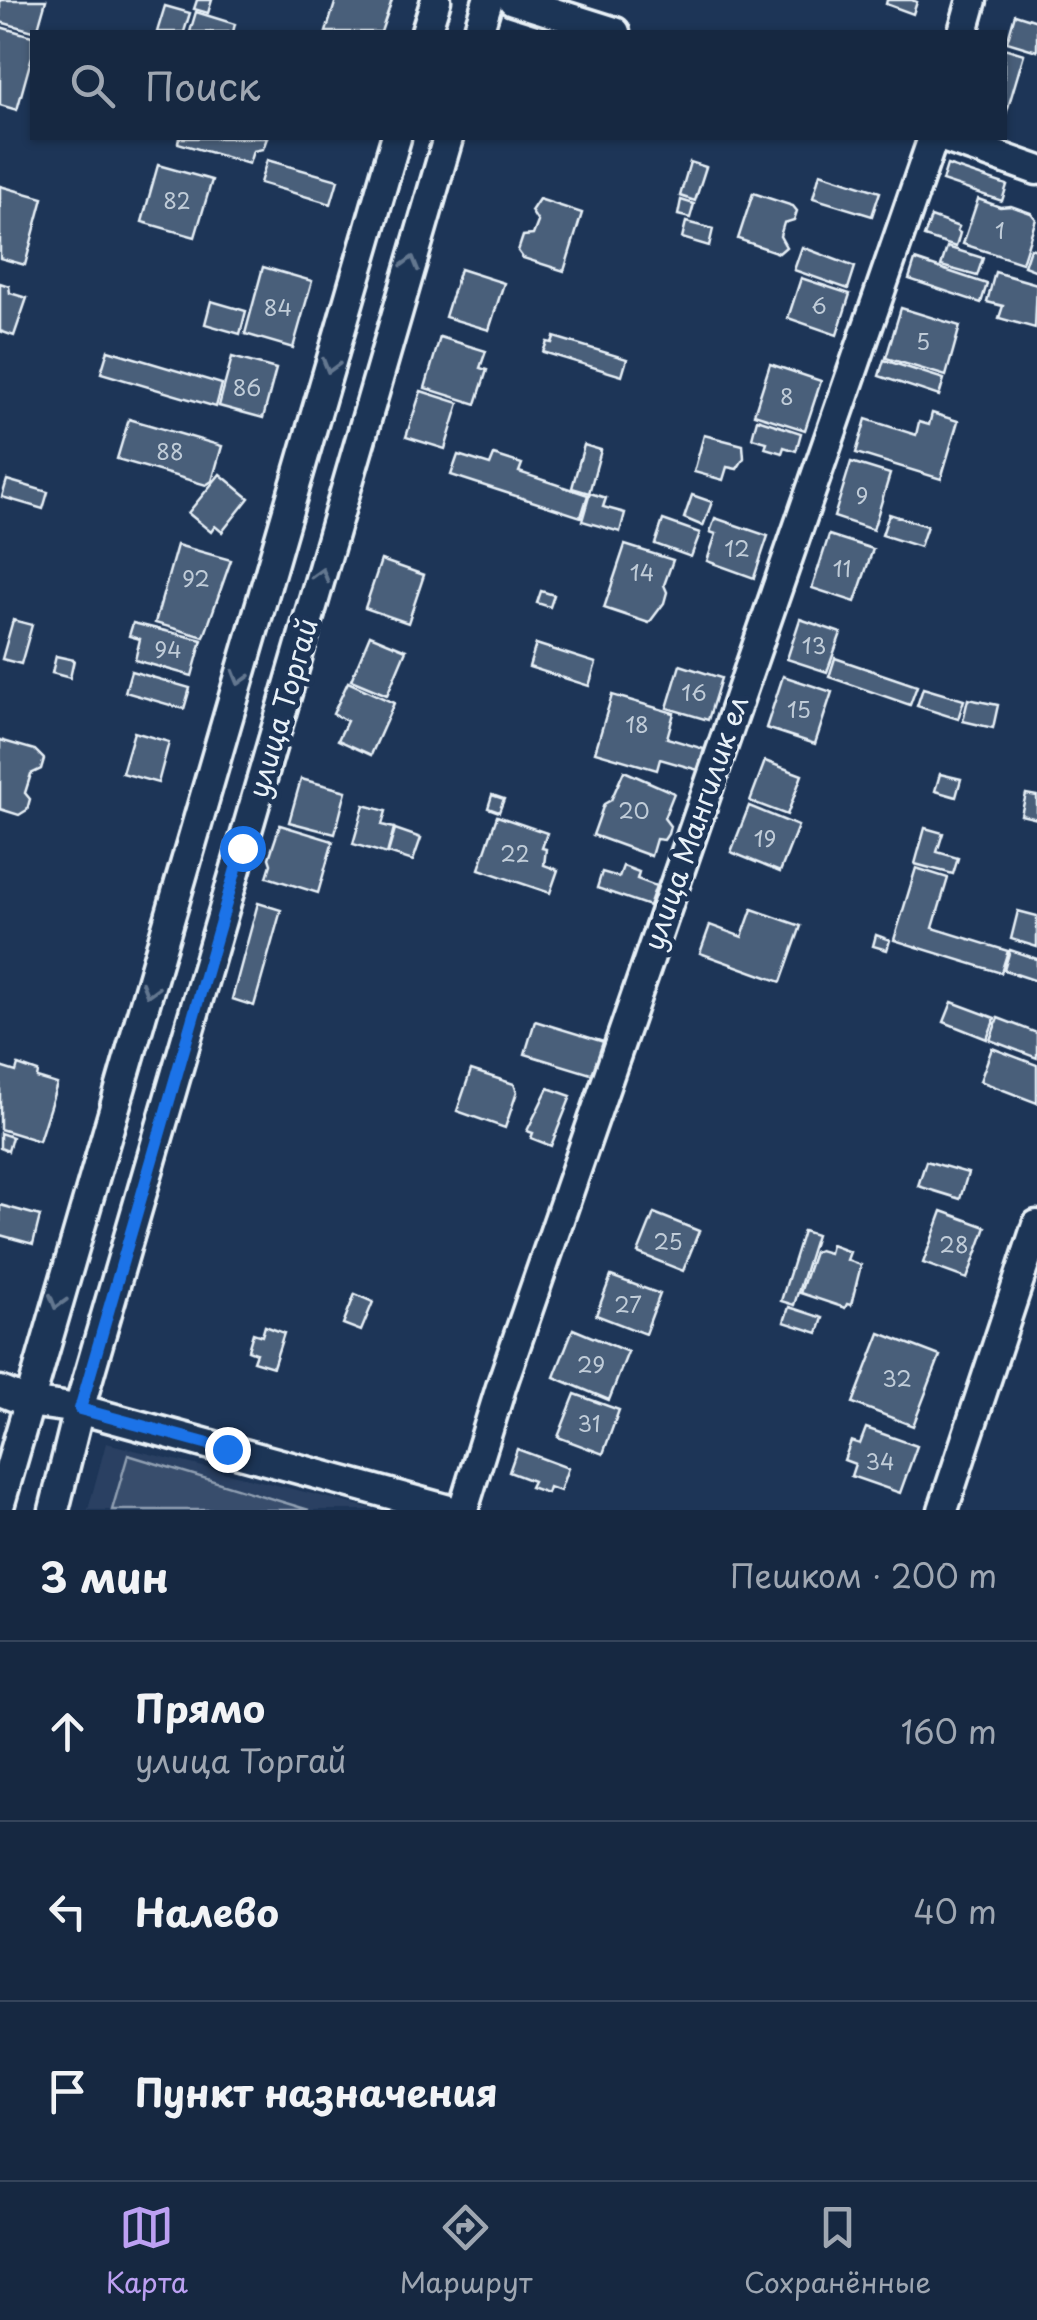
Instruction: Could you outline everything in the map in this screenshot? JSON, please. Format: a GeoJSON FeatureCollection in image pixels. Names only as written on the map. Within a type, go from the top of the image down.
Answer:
{"type":"FeatureCollection","features":[{"type":"Feature","properties":{"kind":"street"},"geometry":{"type":"LineString","coordinates":[[427,30],[436,0]]}},
{"type":"Feature","properties":{"kind":"street"},"geometry":{"type":"LineString","coordinates":[[479,30],[488,0]]}},
{"type":"Feature","properties":{"kind":"street"},"geometry":{"type":"LineString","coordinates":[[513,0],[609,30]]}},
{"type":"Feature","properties":{"kind":"street"},"geometry":{"type":"LineString","coordinates":[[964,30],[972,0]]}},
{"type":"Feature","properties":{"kind":"street","name":"улица Торгай"},"geometry":{"type":"LineString","coordinates":[[0,1503],[395,140]]}},
{"type":"Feature","properties":{"kind":"street","name":"улица Торгай"},"geometry":{"type":"LineString","coordinates":[[54,1510],[447,140]]}},
{"type":"Feature","properties":{"kind":"street","name":"улица Мангилик ел"},"geometry":{"type":"LineString","coordinates":[[463,1510],[514,1350],[933,140]]}},
{"type":"Feature","properties":{"kind":"street"},"geometry":{"type":"LineString","coordinates":[[952,140],[1037,170]]}},
{"type":"Feature","properties":{"kind":"street"},"geometry":{"type":"LineString","coordinates":[[943,1510],[1037,1226]]}},
{"type":"Feature","properties":{"kind":"street"},"geometry":{"type":"LineString","coordinates":[[0,1391],[28,1402],[80,1409],[449,1510]]}},
{"type":"Feature","properties":{"kind":"shaded area"},"geometry":{"type":"Polygon","coordinates":[[[106,1443],[377,1510],[88,1510],[106,1443]]]}},
{"type":"Feature","properties":{"kind":"shaded area"},"geometry":{"type":"Polygon","coordinates":[[[128,1455],[309,1510],[112,1510],[128,1455]]]}},
{"type":"Feature","properties":{"kind":"building"},"geometry":{"type":"Polygon","coordinates":[[[0,0],[46,0],[38,30],[0,22],[0,0]]]}},
{"type":"Feature","properties":{"kind":"building"},"geometry":{"type":"Polygon","coordinates":[[[197,0],[212,0],[208,13],[194,9],[197,0]]]}},
{"type":"Feature","properties":{"kind":"building"},"geometry":{"type":"Polygon","coordinates":[[[336,0],[392,0],[382,30],[327,30],[336,0]]]}},
{"type":"Feature","properties":{"kind":"building"},"geometry":{"type":"Polygon","coordinates":[[[887,0],[917,2],[913,14],[886,4],[887,0]]]}},
{"type":"Feature","properties":{"kind":"building"},"geometry":{"type":"Polygon","coordinates":[[[165,6],[190,13],[185,30],[158,30],[165,6]]]}},
{"type":"Feature","properties":{"kind":"building"},"geometry":{"type":"Polygon","coordinates":[[[196,12],[235,24],[234,30],[191,30],[196,12]]]}},
{"type":"Feature","properties":{"kind":"building"},"geometry":{"type":"Polygon","coordinates":[[[1015,14],[1037,21],[1037,51],[1007,42],[1015,14]]]}},
{"type":"Feature","properties":{"kind":"building"},"geometry":{"type":"Polygon","coordinates":[[[0,27],[30,35],[30,63],[17,110],[0,105],[0,27]]]}},
{"type":"Feature","properties":{"kind":"building"},"geometry":{"type":"Polygon","coordinates":[[[1007,49],[1024,54],[1007,111],[1007,49]]]}},
{"type":"Feature","properties":{"kind":"building"},"geometry":{"type":"Polygon","coordinates":[[[266,140],[263,149],[253,151],[249,164],[178,143],[266,140]]]}},
{"type":"Feature","properties":{"kind":"building"},"geometry":{"type":"Polygon","coordinates":[[[267,160],[338,180],[331,204],[260,183],[267,160]]]}},
{"type":"Feature","properties":{"kind":"building"},"geometry":{"type":"Polygon","coordinates":[[[690,162],[706,167],[695,201],[680,196],[690,162]]]}},
{"type":"Feature","properties":{"kind":"building"},"geometry":{"type":"Polygon","coordinates":[[[158,165],[212,180],[195,237],[142,222],[158,165]]]}},
{"type":"Feature","properties":{"kind":"building"},"geometry":{"type":"Polygon","coordinates":[[[947,165],[1007,185],[1002,201],[942,181],[947,165]]]}},
{"type":"Feature","properties":{"kind":"building"},"geometry":{"type":"Polygon","coordinates":[[[820,173],[880,192],[872,216],[813,198],[820,173]]]}},
{"type":"Feature","properties":{"kind":"building"},"geometry":{"type":"Polygon","coordinates":[[[0,186],[43,198],[25,265],[0,258],[0,186]]]}},
{"type":"Feature","properties":{"kind":"building"},"geometry":{"type":"Polygon","coordinates":[[[753,193],[793,206],[797,211],[794,220],[784,223],[780,236],[786,247],[779,253],[738,239],[753,193]]]}},
{"type":"Feature","properties":{"kind":"building"},"geometry":{"type":"Polygon","coordinates":[[[539,199],[582,213],[564,271],[523,258],[518,251],[523,236],[533,235],[538,222],[531,211],[539,199]]]}},
{"type":"Feature","properties":{"kind":"building"},"geometry":{"type":"Polygon","coordinates":[[[978,199],[1000,207],[1011,206],[1031,213],[1036,219],[1022,263],[963,244],[978,199]]]}},
{"type":"Feature","properties":{"kind":"building"},"geometry":{"type":"Polygon","coordinates":[[[681,200],[694,204],[690,218],[678,215],[681,200]]]}},
{"type":"Feature","properties":{"kind":"building"},"geometry":{"type":"Polygon","coordinates":[[[931,217],[959,227],[956,247],[924,237],[931,217]]]}},
{"type":"Feature","properties":{"kind":"building"},"geometry":{"type":"Polygon","coordinates":[[[686,222],[713,229],[709,246],[682,238],[686,222]]]}},
{"type":"Feature","properties":{"kind":"building"},"geometry":{"type":"Polygon","coordinates":[[[802,247],[855,267],[848,289],[794,270],[802,247]]]}},
{"type":"Feature","properties":{"kind":"building"},"geometry":{"type":"Polygon","coordinates":[[[947,247],[983,258],[977,276],[941,266],[947,247]]]}},
{"type":"Feature","properties":{"kind":"building"},"geometry":{"type":"Polygon","coordinates":[[[1030,248],[1037,250],[1037,271],[1024,266],[1030,248]]]}},
{"type":"Feature","properties":{"kind":"building"},"geometry":{"type":"Polygon","coordinates":[[[915,260],[987,284],[981,303],[909,279],[915,260]]]}},
{"type":"Feature","properties":{"kind":"building"},"geometry":{"type":"Polygon","coordinates":[[[263,267],[312,281],[293,348],[245,334],[263,267]]]}},
{"type":"Feature","properties":{"kind":"building"},"geometry":{"type":"Polygon","coordinates":[[[460,269],[504,283],[489,330],[445,317],[460,269]]]}},
{"type":"Feature","properties":{"kind":"building"},"geometry":{"type":"Polygon","coordinates":[[[995,272],[1037,284],[1035,328],[999,318],[1003,306],[987,302],[995,272]]]}},
{"type":"Feature","properties":{"kind":"building"},"geometry":{"type":"Polygon","coordinates":[[[801,278],[850,294],[837,335],[788,318],[801,278]]]}},
{"type":"Feature","properties":{"kind":"building"},"geometry":{"type":"Polygon","coordinates":[[[0,283],[9,286],[10,293],[27,298],[14,336],[0,331],[0,283]]]}},
{"type":"Feature","properties":{"kind":"building"},"geometry":{"type":"Polygon","coordinates":[[[211,301],[246,311],[240,334],[205,324],[211,301]]]}},
{"type":"Feature","properties":{"kind":"building"},"geometry":{"type":"Polygon","coordinates":[[[901,308],[960,326],[946,376],[886,358],[901,308]]]}},
{"type":"Feature","properties":{"kind":"building"},"geometry":{"type":"Polygon","coordinates":[[[440,337],[486,351],[480,368],[487,370],[476,404],[425,388],[440,337]]]}},
{"type":"Feature","properties":{"kind":"building"},"geometry":{"type":"Polygon","coordinates":[[[554,337],[627,359],[622,376],[543,352],[554,337]]]}},
{"type":"Feature","properties":{"kind":"building"},"geometry":{"type":"Polygon","coordinates":[[[108,350],[222,384],[216,407],[101,373],[108,350]]]}},
{"type":"Feature","properties":{"kind":"building"},"geometry":{"type":"Polygon","coordinates":[[[232,357],[276,369],[263,418],[219,406],[232,357]]]}},
{"type":"Feature","properties":{"kind":"building"},"geometry":{"type":"Polygon","coordinates":[[[884,360],[944,379],[939,396],[879,376],[884,360]]]}},
{"type":"Feature","properties":{"kind":"building"},"geometry":{"type":"Polygon","coordinates":[[[770,364],[821,381],[805,430],[754,414],[770,364]]]}},
{"type":"Feature","properties":{"kind":"building"},"geometry":{"type":"Polygon","coordinates":[[[421,391],[459,403],[445,449],[406,437],[421,391]]]}},
{"type":"Feature","properties":{"kind":"building"},"geometry":{"type":"Polygon","coordinates":[[[932,413],[958,421],[941,479],[856,453],[866,419],[916,435],[919,422],[929,425],[932,413]]]}},
{"type":"Feature","properties":{"kind":"building"},"geometry":{"type":"Polygon","coordinates":[[[129,419],[222,446],[212,481],[206,485],[117,459],[129,419]]]}},
{"type":"Feature","properties":{"kind":"building"},"geometry":{"type":"Polygon","coordinates":[[[757,419],[801,433],[796,451],[784,447],[782,453],[765,448],[767,442],[752,438],[757,419]]]}},
{"type":"Feature","properties":{"kind":"building"},"geometry":{"type":"Polygon","coordinates":[[[704,435],[743,445],[744,458],[737,469],[727,467],[723,480],[694,472],[704,435]]]}},
{"type":"Feature","properties":{"kind":"building"},"geometry":{"type":"Polygon","coordinates":[[[584,445],[601,450],[589,493],[572,488],[584,445]]]}},
{"type":"Feature","properties":{"kind":"building"},"geometry":{"type":"Polygon","coordinates":[[[458,455],[490,465],[494,455],[522,464],[519,472],[588,495],[581,517],[451,475],[458,455]]]}},
{"type":"Feature","properties":{"kind":"building"},"geometry":{"type":"Polygon","coordinates":[[[851,462],[890,474],[873,530],[834,517],[851,462]]]}},
{"type":"Feature","properties":{"kind":"building"},"geometry":{"type":"Polygon","coordinates":[[[220,474],[249,498],[222,532],[215,526],[211,532],[188,513],[220,474]]]}},
{"type":"Feature","properties":{"kind":"building"},"geometry":{"type":"Polygon","coordinates":[[[7,480],[48,492],[43,509],[2,497],[7,480]]]}},
{"type":"Feature","properties":{"kind":"building"},"geometry":{"type":"Polygon","coordinates":[[[590,493],[606,498],[603,507],[625,513],[620,532],[582,521],[590,493]]]}},
{"type":"Feature","properties":{"kind":"building"},"geometry":{"type":"Polygon","coordinates":[[[692,495],[712,502],[703,526],[684,518],[692,495]]]}},
{"type":"Feature","properties":{"kind":"building"},"geometry":{"type":"Polygon","coordinates":[[[889,514],[927,526],[920,547],[882,535],[889,514]]]}},
{"type":"Feature","properties":{"kind":"building"},"geometry":{"type":"Polygon","coordinates":[[[715,518],[768,536],[754,578],[707,561],[716,534],[710,532],[715,518]]]}},
{"type":"Feature","properties":{"kind":"building"},"geometry":{"type":"Polygon","coordinates":[[[663,520],[700,533],[691,557],[655,544],[663,520]]]}},
{"type":"Feature","properties":{"kind":"building"},"geometry":{"type":"Polygon","coordinates":[[[829,535],[873,549],[855,602],[812,588],[829,535]]]}},
{"type":"Feature","properties":{"kind":"building"},"geometry":{"type":"Polygon","coordinates":[[[177,545],[231,560],[204,637],[155,623],[177,545]]]}},
{"type":"Feature","properties":{"kind":"building"},"geometry":{"type":"Polygon","coordinates":[[[625,545],[673,560],[664,585],[664,603],[649,623],[604,608],[625,545]]]}},
{"type":"Feature","properties":{"kind":"building"},"geometry":{"type":"Polygon","coordinates":[[[381,560],[424,575],[408,623],[365,608],[381,560]]]}},
{"type":"Feature","properties":{"kind":"building"},"geometry":{"type":"Polygon","coordinates":[[[541,591],[554,595],[550,607],[537,603],[541,591]]]}},
{"type":"Feature","properties":{"kind":"building"},"geometry":{"type":"Polygon","coordinates":[[[800,619],[841,633],[827,672],[787,659],[800,619]]]}},
{"type":"Feature","properties":{"kind":"building"},"geometry":{"type":"Polygon","coordinates":[[[13,620],[32,625],[21,664],[2,659],[13,620]]]}},
{"type":"Feature","properties":{"kind":"building"},"geometry":{"type":"Polygon","coordinates":[[[133,623],[202,640],[192,676],[135,660],[140,639],[129,636],[133,623]]]}},
{"type":"Feature","properties":{"kind":"building"},"geometry":{"type":"Polygon","coordinates":[[[370,635],[406,650],[387,695],[351,680],[370,635]]]}},
{"type":"Feature","properties":{"kind":"building"},"geometry":{"type":"Polygon","coordinates":[[[536,644],[596,663],[589,686],[529,667],[536,644]]]}},
{"type":"Feature","properties":{"kind":"building"},"geometry":{"type":"Polygon","coordinates":[[[56,656],[74,660],[70,678],[52,673],[56,656]]]}},
{"type":"Feature","properties":{"kind":"building"},"geometry":{"type":"Polygon","coordinates":[[[835,658],[917,686],[910,705],[829,677],[835,658]]]}},
{"type":"Feature","properties":{"kind":"building"},"geometry":{"type":"Polygon","coordinates":[[[680,665],[721,678],[708,720],[667,708],[680,665]]]}},
{"type":"Feature","properties":{"kind":"building"},"geometry":{"type":"Polygon","coordinates":[[[131,671],[190,688],[184,709],[125,692],[131,671]]]}},
{"type":"Feature","properties":{"kind":"building"},"geometry":{"type":"Polygon","coordinates":[[[783,676],[832,692],[815,744],[766,728],[783,676]]]}},
{"type":"Feature","properties":{"kind":"building"},"geometry":{"type":"Polygon","coordinates":[[[348,682],[394,703],[371,755],[338,740],[347,721],[333,714],[348,682]]]}},
{"type":"Feature","properties":{"kind":"building"},"geometry":{"type":"Polygon","coordinates":[[[923,688],[964,700],[958,719],[917,706],[923,688]]]}},
{"type":"Feature","properties":{"kind":"building"},"geometry":{"type":"Polygon","coordinates":[[[612,695],[674,713],[667,738],[704,749],[698,770],[660,759],[657,770],[595,752],[612,695]]]}},
{"type":"Feature","properties":{"kind":"building"},"geometry":{"type":"Polygon","coordinates":[[[968,699],[998,705],[993,728],[963,721],[968,699]]]}},
{"type":"Feature","properties":{"kind":"building"},"geometry":{"type":"Polygon","coordinates":[[[134,732],[169,742],[158,783],[122,773],[134,732]]]}},
{"type":"Feature","properties":{"kind":"building"},"geometry":{"type":"Polygon","coordinates":[[[0,740],[35,750],[44,759],[41,769],[31,774],[25,793],[30,799],[27,810],[19,815],[0,809],[0,740]]]}},
{"type":"Feature","properties":{"kind":"building"},"geometry":{"type":"Polygon","coordinates":[[[765,761],[802,775],[787,815],[750,801],[765,761]]]}},
{"type":"Feature","properties":{"kind":"building"},"geometry":{"type":"Polygon","coordinates":[[[624,771],[674,793],[664,818],[670,826],[668,834],[664,840],[656,839],[651,856],[593,835],[604,804],[611,800],[624,771]]]}},
{"type":"Feature","properties":{"kind":"building"},"geometry":{"type":"Polygon","coordinates":[[[940,774],[961,779],[956,797],[935,791],[940,774]]]}},
{"type":"Feature","properties":{"kind":"building"},"geometry":{"type":"Polygon","coordinates":[[[301,779],[346,791],[335,834],[289,822],[301,779]]]}},
{"type":"Feature","properties":{"kind":"building"},"geometry":{"type":"Polygon","coordinates":[[[1026,794],[1037,796],[1037,819],[1021,815],[1026,794]]]}},
{"type":"Feature","properties":{"kind":"building"},"geometry":{"type":"Polygon","coordinates":[[[492,795],[504,799],[499,812],[488,808],[492,795]]]}},
{"type":"Feature","properties":{"kind":"building"},"geometry":{"type":"Polygon","coordinates":[[[364,805],[386,811],[382,825],[394,828],[387,854],[353,844],[364,805]]]}},
{"type":"Feature","properties":{"kind":"building"},"geometry":{"type":"Polygon","coordinates":[[[749,806],[798,826],[780,872],[731,852],[749,806]]]}},
{"type":"Feature","properties":{"kind":"building"},"geometry":{"type":"Polygon","coordinates":[[[497,816],[547,833],[542,848],[546,849],[544,865],[558,870],[550,893],[479,869],[497,816]]]}},
{"type":"Feature","properties":{"kind":"building"},"geometry":{"type":"Polygon","coordinates":[[[280,825],[333,841],[318,893],[267,877],[280,825]]]}},
{"type":"Feature","properties":{"kind":"building"},"geometry":{"type":"Polygon","coordinates":[[[925,828],[943,833],[937,852],[958,858],[953,874],[915,864],[925,828]]]}},
{"type":"Feature","properties":{"kind":"building"},"geometry":{"type":"Polygon","coordinates":[[[395,829],[421,838],[413,861],[388,853],[395,829]]]}},
{"type":"Feature","properties":{"kind":"building"},"geometry":{"type":"Polygon","coordinates":[[[623,866],[639,872],[637,879],[656,886],[649,906],[597,888],[602,872],[619,877],[623,866]]]}},
{"type":"Feature","properties":{"kind":"building"},"geometry":{"type":"Polygon","coordinates":[[[916,868],[948,878],[933,928],[1008,951],[1001,973],[894,940],[916,868]]]}},
{"type":"Feature","properties":{"kind":"building"},"geometry":{"type":"Polygon","coordinates":[[[258,903],[281,910],[254,1006],[232,999],[258,903]]]}},
{"type":"Feature","properties":{"kind":"building"},"geometry":{"type":"Polygon","coordinates":[[[752,909],[801,926],[781,982],[700,953],[710,925],[742,937],[752,909]]]}},
{"type":"Feature","properties":{"kind":"building"},"geometry":{"type":"Polygon","coordinates":[[[1018,911],[1037,916],[1037,947],[1011,939],[1018,911]]]}},
{"type":"Feature","properties":{"kind":"building"},"geometry":{"type":"Polygon","coordinates":[[[876,935],[890,940],[887,950],[873,946],[876,935]]]}},
{"type":"Feature","properties":{"kind":"building"},"geometry":{"type":"Polygon","coordinates":[[[1010,950],[1037,959],[1037,981],[1004,970],[1010,950]]]}},
{"type":"Feature","properties":{"kind":"building"},"geometry":{"type":"Polygon","coordinates":[[[952,1002],[995,1018],[987,1039],[944,1022],[952,1002]]]}},
{"type":"Feature","properties":{"kind":"building"},"geometry":{"type":"Polygon","coordinates":[[[998,1018],[1037,1033],[1037,1058],[990,1040],[998,1018]]]}},
{"type":"Feature","properties":{"kind":"building"},"geometry":{"type":"Polygon","coordinates":[[[535,1021],[604,1042],[594,1075],[525,1054],[535,1021]]]}},
{"type":"Feature","properties":{"kind":"building"},"geometry":{"type":"Polygon","coordinates":[[[992,1048],[1037,1065],[1037,1103],[980,1081],[992,1048]]]}},
{"type":"Feature","properties":{"kind":"building"},"geometry":{"type":"Polygon","coordinates":[[[18,1065],[38,1072],[37,1078],[57,1084],[39,1141],[0,1129],[0,1067],[16,1072],[18,1065]]]}},
{"type":"Feature","properties":{"kind":"building"},"geometry":{"type":"Polygon","coordinates":[[[471,1070],[514,1084],[517,1092],[505,1128],[457,1111],[471,1070]]]}},
{"type":"Feature","properties":{"kind":"building"},"geometry":{"type":"Polygon","coordinates":[[[548,1088],[571,1096],[551,1146],[531,1138],[533,1133],[527,1131],[548,1088]]]}},
{"type":"Feature","properties":{"kind":"building"},"geometry":{"type":"Polygon","coordinates":[[[0,1133],[12,1137],[8,1151],[0,1148],[0,1133]]]}},
{"type":"Feature","properties":{"kind":"building"},"geometry":{"type":"Polygon","coordinates":[[[926,1161],[968,1173],[960,1199],[918,1186],[926,1161]]]}},
{"type":"Feature","properties":{"kind":"building"},"geometry":{"type":"Polygon","coordinates":[[[0,1205],[40,1216],[33,1244],[0,1235],[0,1205]]]}},
{"type":"Feature","properties":{"kind":"building"},"geometry":{"type":"Polygon","coordinates":[[[942,1211],[986,1227],[967,1279],[923,1263],[942,1211]]]}},
{"type":"Feature","properties":{"kind":"building"},"geometry":{"type":"Polygon","coordinates":[[[654,1213],[699,1231],[683,1271],[638,1253],[654,1213]]]}},
{"type":"Feature","properties":{"kind":"building"},"geometry":{"type":"Polygon","coordinates":[[[803,1231],[816,1235],[794,1305],[781,1301],[803,1231]]]}},
{"type":"Feature","properties":{"kind":"building"},"geometry":{"type":"Polygon","coordinates":[[[831,1245],[850,1252],[847,1260],[861,1265],[851,1305],[845,1308],[800,1293],[814,1252],[829,1253],[831,1245]]]}},
{"type":"Feature","properties":{"kind":"building"},"geometry":{"type":"Polygon","coordinates":[[[611,1276],[660,1294],[645,1334],[596,1315],[611,1276]]]}},
{"type":"Feature","properties":{"kind":"building"},"geometry":{"type":"Polygon","coordinates":[[[355,1294],[373,1302],[361,1331],[343,1324],[355,1294]]]}},
{"type":"Feature","properties":{"kind":"building"},"geometry":{"type":"Polygon","coordinates":[[[789,1307],[823,1318],[818,1333],[784,1322],[789,1307]]]}},
{"type":"Feature","properties":{"kind":"building"},"geometry":{"type":"Polygon","coordinates":[[[265,1326],[284,1333],[273,1367],[253,1361],[256,1353],[248,1350],[253,1333],[262,1336],[265,1326]]]}},
{"type":"Feature","properties":{"kind":"building"},"geometry":{"type":"Polygon","coordinates":[[[573,1329],[628,1352],[609,1400],[554,1377],[573,1329]]]}},
{"type":"Feature","properties":{"kind":"building"},"geometry":{"type":"Polygon","coordinates":[[[880,1333],[940,1356],[913,1426],[853,1403],[880,1333]]]}},
{"type":"Feature","properties":{"kind":"building"},"geometry":{"type":"Polygon","coordinates":[[[575,1394],[619,1410],[603,1454],[558,1437],[575,1394]]]}},
{"type":"Feature","properties":{"kind":"building"},"geometry":{"type":"Polygon","coordinates":[[[866,1428],[917,1446],[900,1493],[851,1476],[855,1464],[844,1460],[851,1441],[860,1444],[866,1428]]]}},
{"type":"Feature","properties":{"kind":"building"},"geometry":{"type":"Polygon","coordinates":[[[517,1449],[568,1468],[560,1491],[549,1487],[547,1493],[530,1487],[533,1481],[509,1472],[517,1449]]]}},
{"type":"Feature","properties":{"kind":"route"},"geometry":{"type":"LineString","coordinates":[[227,1449],[80,1409],[242,848]]}}]}
